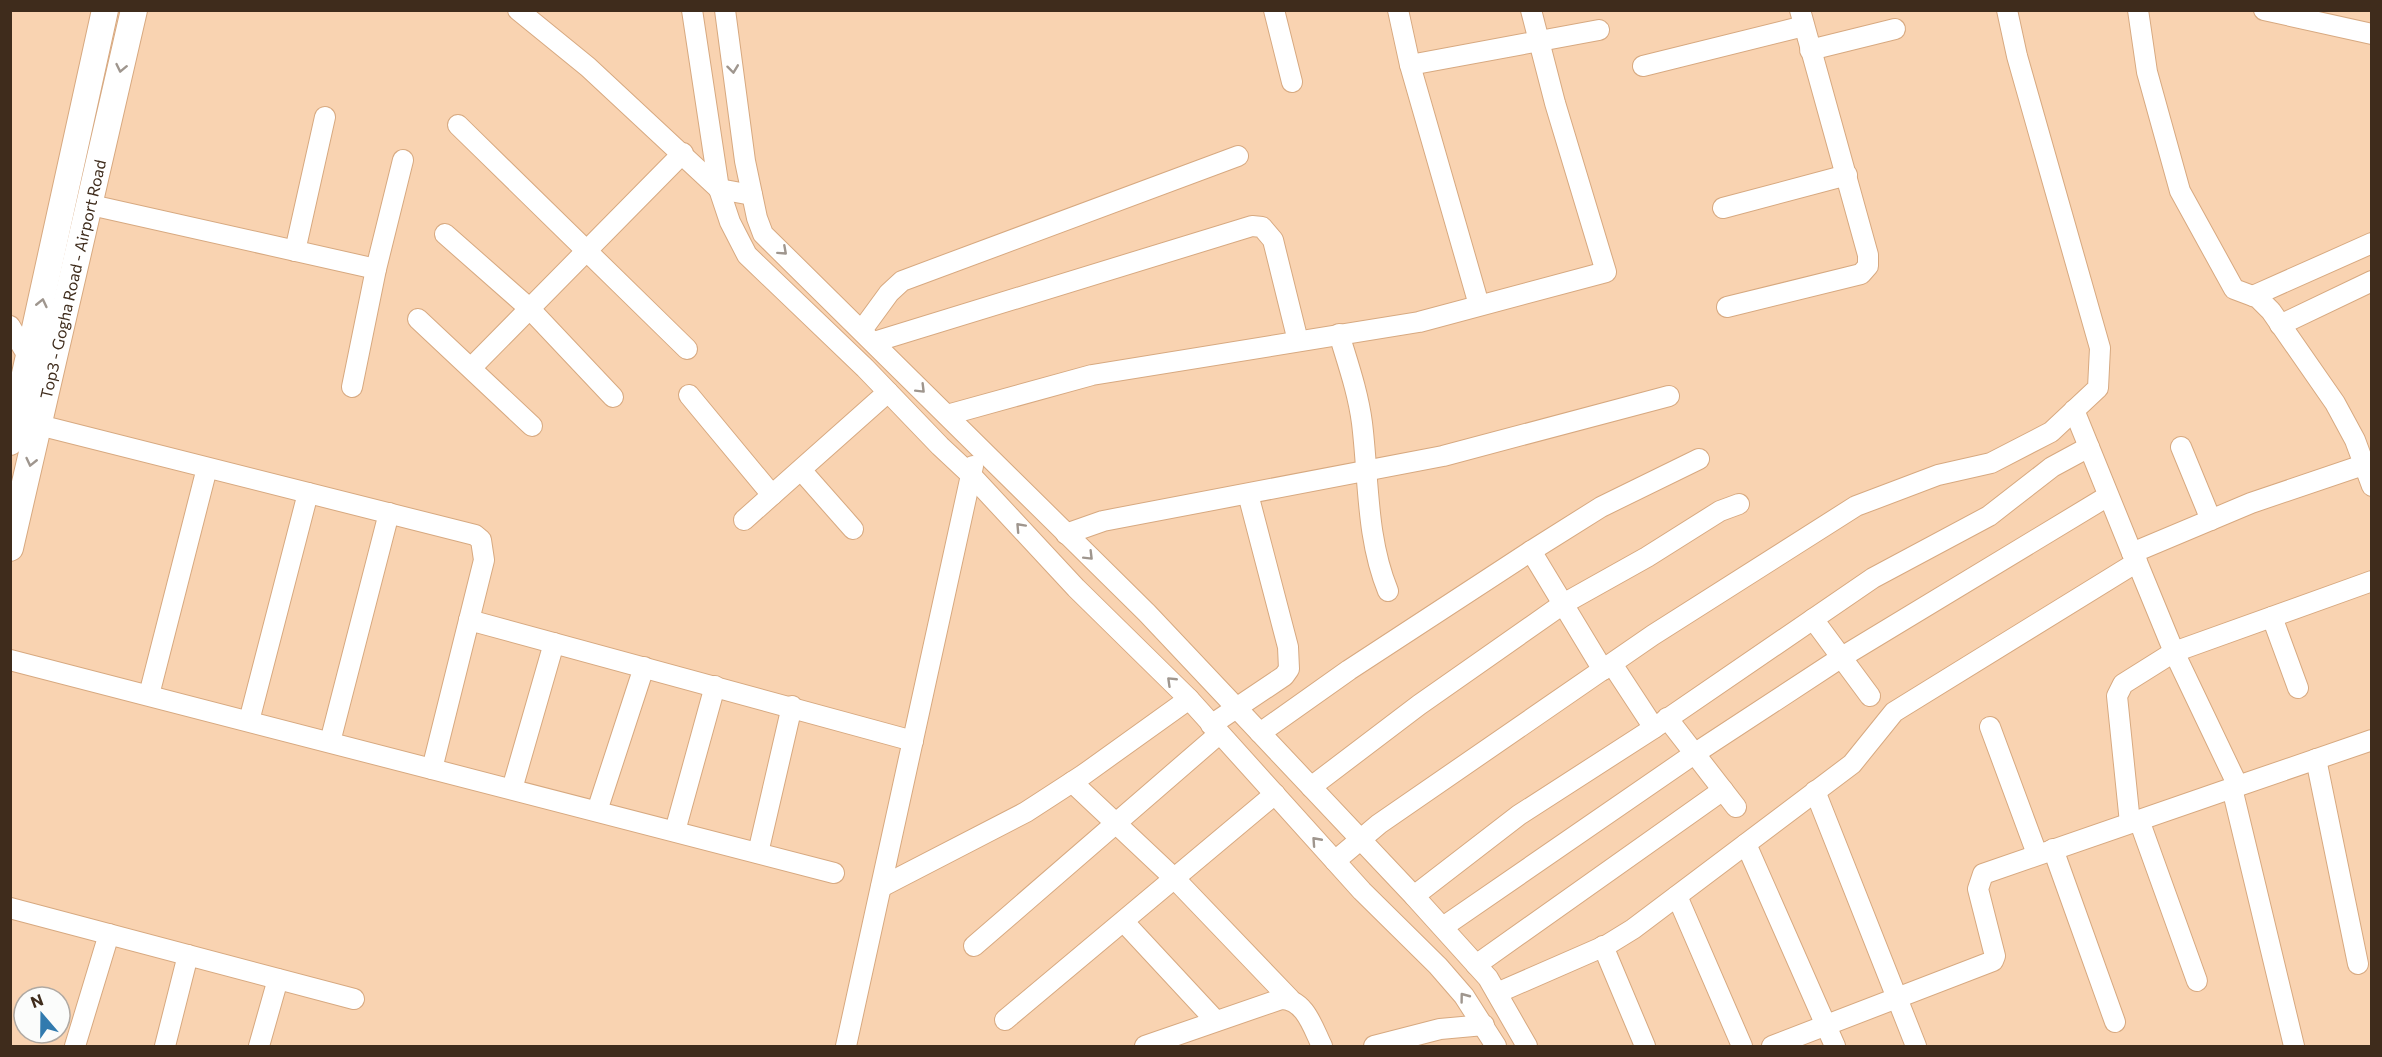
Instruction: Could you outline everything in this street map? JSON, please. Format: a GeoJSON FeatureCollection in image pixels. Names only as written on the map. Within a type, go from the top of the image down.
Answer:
{"type":"FeatureCollection","features":[{"type":"Feature","properties":{"kind":"main road"},"geometry":{"type":"LineString","coordinates":[[20,415],[29,358],[105,10]]}},
{"type":"Feature","properties":{"kind":"main road","name":"Top3 - Gogha Road - Airport Road"},"geometry":{"type":"LineString","coordinates":[[10,548],[20,415],[91,205],[134,10]]}},
{"type":"Feature","properties":{"kind":"street"},"geometry":{"type":"LineString","coordinates":[[518,10],[588,67],[683,153],[719,189],[752,195]]}},
{"type":"Feature","properties":{"kind":"street"},"geometry":{"type":"LineString","coordinates":[[692,10],[719,189],[730,222],[747,255],[971,475],[1076,588],[1189,699],[1335,861],[1395,925],[1438,966],[1484,1025],[1496,1047]]}},
{"type":"Feature","properties":{"kind":"street"},"geometry":{"type":"LineString","coordinates":[[725,10],[745,161],[757,218],[764,234],[1066,534],[1237,709],[1414,896],[1443,927],[1497,993],[1527,1047]]}},
{"type":"Feature","properties":{"kind":"street"},"geometry":{"type":"LineString","coordinates":[[1274,10],[1292,82]]}},
{"type":"Feature","properties":{"kind":"street"},"geometry":{"type":"LineString","coordinates":[[1398,10],[1410,66],[1479,305]]}},
{"type":"Feature","properties":{"kind":"street"},"geometry":{"type":"LineString","coordinates":[[947,415],[1092,375],[1419,322],[1606,272],[1532,10]]}},
{"type":"Feature","properties":{"kind":"street"},"geometry":{"type":"LineString","coordinates":[[1335,861],[1361,840],[1607,667],[1856,506],[1938,475],[1991,463],[2051,432],[2098,388],[2100,348],[2020,67],[2007,10]]}},
{"type":"Feature","properties":{"kind":"street"},"geometry":{"type":"LineString","coordinates":[[2138,10],[2147,72],[2180,191],[2234,289],[2258,298],[2335,403],[2368,464],[2372,486]]}},
{"type":"Feature","properties":{"kind":"street"},"geometry":{"type":"LineString","coordinates":[[2264,10],[2372,34]]}},
{"type":"Feature","properties":{"kind":"street"},"geometry":{"type":"LineString","coordinates":[[1643,66],[1802,18],[1847,175],[1868,255],[1868,266],[1860,274],[1727,307]]}},
{"type":"Feature","properties":{"kind":"street"},"geometry":{"type":"LineString","coordinates":[[1810,50],[1895,28]]}},
{"type":"Feature","properties":{"kind":"street"},"geometry":{"type":"LineString","coordinates":[[1410,66],[1599,30]]}},
{"type":"Feature","properties":{"kind":"street"},"geometry":{"type":"LineString","coordinates":[[295,251],[325,117]]}},
{"type":"Feature","properties":{"kind":"street"},"geometry":{"type":"LineString","coordinates":[[458,125],[687,349]]}},
{"type":"Feature","properties":{"kind":"street"},"geometry":{"type":"LineString","coordinates":[[471,368],[683,153]]}},
{"type":"Feature","properties":{"kind":"street"},"geometry":{"type":"LineString","coordinates":[[868,336],[889,293],[902,281],[1238,156]]}},
{"type":"Feature","properties":{"kind":"street"},"geometry":{"type":"LineString","coordinates":[[352,387],[376,269],[403,160]]}},
{"type":"Feature","properties":{"kind":"street"},"geometry":{"type":"LineString","coordinates":[[1723,207],[1847,175]]}},
{"type":"Feature","properties":{"kind":"street"},"geometry":{"type":"LineString","coordinates":[[91,205],[376,269]]}},
{"type":"Feature","properties":{"kind":"street"},"geometry":{"type":"LineString","coordinates":[[868,336],[1252,226],[1262,227],[1273,240],[1298,341]]}},
{"type":"Feature","properties":{"kind":"street"},"geometry":{"type":"LineString","coordinates":[[445,234],[529,308],[613,397]]}},
{"type":"Feature","properties":{"kind":"street"},"geometry":{"type":"LineString","coordinates":[[2253,296],[2372,243]]}},
{"type":"Feature","properties":{"kind":"street"},"geometry":{"type":"LineString","coordinates":[[2280,325],[2372,281]]}},
{"type":"Feature","properties":{"kind":"street"},"geometry":{"type":"LineString","coordinates":[[418,318],[532,426]]}},
{"type":"Feature","properties":{"kind":"street"},"geometry":{"type":"LineString","coordinates":[[10,326],[29,358]]}},
{"type":"Feature","properties":{"kind":"street"},"geometry":{"type":"LineString","coordinates":[[1339,334],[1353,376],[1367,471],[1370,524],[1378,566],[1388,591]]}},
{"type":"Feature","properties":{"kind":"street"},"geometry":{"type":"LineString","coordinates":[[744,520],[888,392]]}},
{"type":"Feature","properties":{"kind":"street"},"geometry":{"type":"LineString","coordinates":[[689,395],[772,495]]}},
{"type":"Feature","properties":{"kind":"street"},"geometry":{"type":"LineString","coordinates":[[1066,534],[1103,521],[1443,456],[1669,396]]}},
{"type":"Feature","properties":{"kind":"street"},"geometry":{"type":"LineString","coordinates":[[2074,410],[2174,652],[2235,787],[2294,1047]]}},
{"type":"Feature","properties":{"kind":"street"},"geometry":{"type":"LineString","coordinates":[[20,415],[207,468],[475,535],[481,540],[484,560],[432,769]]}},
{"type":"Feature","properties":{"kind":"street"},"geometry":{"type":"LineString","coordinates":[[846,1047],[978,447]]}},
{"type":"Feature","properties":{"kind":"street"},"geometry":{"type":"LineString","coordinates":[[1414,896],[1519,815],[1660,723],[1873,578],[1989,516],[2052,467],[2089,447]]}},
{"type":"Feature","properties":{"kind":"street"},"geometry":{"type":"LineString","coordinates":[[2181,447],[2211,520]]}},
{"type":"Feature","properties":{"kind":"street"},"geometry":{"type":"LineString","coordinates":[[1260,733],[1349,670],[1601,507],[1699,459]]}},
{"type":"Feature","properties":{"kind":"street"},"geometry":{"type":"LineString","coordinates":[[1497,993],[1603,946],[1633,929],[1861,756],[1894,712],[2134,557],[2251,503],[2368,464]]}},
{"type":"Feature","properties":{"kind":"street"},"geometry":{"type":"LineString","coordinates":[[149,695],[207,468]]}},
{"type":"Feature","properties":{"kind":"street"},"geometry":{"type":"LineString","coordinates":[[801,470],[854,529]]}},
{"type":"Feature","properties":{"kind":"street"},"geometry":{"type":"LineString","coordinates":[[249,721],[308,493]]}},
{"type":"Feature","properties":{"kind":"street"},"geometry":{"type":"LineString","coordinates":[[974,946],[1115,824],[1237,709],[1284,676],[1289,669],[1290,658],[1248,494]]}},
{"type":"Feature","properties":{"kind":"street"},"geometry":{"type":"LineString","coordinates":[[1443,927],[1694,754],[1842,657],[2108,496]]}},
{"type":"Feature","properties":{"kind":"street"},"geometry":{"type":"LineString","coordinates":[[1311,787],[1419,705],[1563,604],[1647,557],[1720,511],[1739,504]]}},
{"type":"Feature","properties":{"kind":"street"},"geometry":{"type":"LineString","coordinates":[[330,742],[389,513]]}},
{"type":"Feature","properties":{"kind":"street"},"geometry":{"type":"LineString","coordinates":[[1531,551],[1563,604],[1607,667],[1660,723],[1694,754],[1736,807]]}},
{"type":"Feature","properties":{"kind":"street"},"geometry":{"type":"LineString","coordinates":[[2197,981],[2134,821],[2118,690],[2123,684],[2174,652],[2372,581]]}},
{"type":"Feature","properties":{"kind":"street"},"geometry":{"type":"LineString","coordinates":[[2272,617],[2298,688]]}},
{"type":"Feature","properties":{"kind":"street"},"geometry":{"type":"LineString","coordinates":[[1814,618],[1870,696]]}},
{"type":"Feature","properties":{"kind":"street"},"geometry":{"type":"LineString","coordinates":[[469,620],[792,706],[913,741]]}},
{"type":"Feature","properties":{"kind":"street"},"geometry":{"type":"LineString","coordinates":[[512,789],[554,643]]}},
{"type":"Feature","properties":{"kind":"street"},"geometry":{"type":"LineString","coordinates":[[10,660],[834,873]]}},
{"type":"Feature","properties":{"kind":"street"},"geometry":{"type":"LineString","coordinates":[[597,811],[644,667]]}},
{"type":"Feature","properties":{"kind":"street"},"geometry":{"type":"LineString","coordinates":[[675,831],[715,686]]}},
{"type":"Feature","properties":{"kind":"street"},"geometry":{"type":"LineString","coordinates":[[881,887],[1026,812],[1189,699]]}},
{"type":"Feature","properties":{"kind":"street"},"geometry":{"type":"LineString","coordinates":[[758,852],[792,706]]}},
{"type":"Feature","properties":{"kind":"street"},"geometry":{"type":"LineString","coordinates":[[1990,727],[2045,851],[2115,1022]]}},
{"type":"Feature","properties":{"kind":"street"},"geometry":{"type":"LineString","coordinates":[[1772,1047],[1825,1025],[1899,999],[1993,960],[1995,956],[1979,881],[1983,874],[1990,870],[2372,740]]}},
{"type":"Feature","properties":{"kind":"street"},"geometry":{"type":"LineString","coordinates":[[2316,759],[2358,964]]}},
{"type":"Feature","properties":{"kind":"street"},"geometry":{"type":"LineString","coordinates":[[1072,782],[1175,879],[1290,999],[1304,1010],[1322,1047]]}},
{"type":"Feature","properties":{"kind":"street"},"geometry":{"type":"LineString","coordinates":[[1476,966],[1723,790]]}},
{"type":"Feature","properties":{"kind":"street"},"geometry":{"type":"LineString","coordinates":[[1815,791],[1899,999],[1916,1047]]}},
{"type":"Feature","properties":{"kind":"street"},"geometry":{"type":"LineString","coordinates":[[1005,1020],[1275,794]]}},
{"type":"Feature","properties":{"kind":"street"},"geometry":{"type":"LineString","coordinates":[[1746,844],[1835,1047]]}},
{"type":"Feature","properties":{"kind":"street"},"geometry":{"type":"LineString","coordinates":[[1677,896],[1742,1047]]}},
{"type":"Feature","properties":{"kind":"street"},"geometry":{"type":"LineString","coordinates":[[10,908],[354,999]]}},
{"type":"Feature","properties":{"kind":"street"},"geometry":{"type":"LineString","coordinates":[[1124,922],[1216,1021]]}},
{"type":"Feature","properties":{"kind":"street"},"geometry":{"type":"LineString","coordinates":[[75,1047],[109,934]]}},
{"type":"Feature","properties":{"kind":"street"},"geometry":{"type":"LineString","coordinates":[[1603,946],[1645,1047]]}},
{"type":"Feature","properties":{"kind":"street"},"geometry":{"type":"LineString","coordinates":[[165,1047],[188,955]]}},
{"type":"Feature","properties":{"kind":"street"},"geometry":{"type":"LineString","coordinates":[[259,1047],[278,979]]}},
{"type":"Feature","properties":{"kind":"street"},"geometry":{"type":"LineString","coordinates":[[1145,1047],[1281,999],[1290,999]]}},
{"type":"Feature","properties":{"kind":"street"},"geometry":{"type":"LineString","coordinates":[[1374,1047],[1440,1029],[1484,1025]]}}]}
